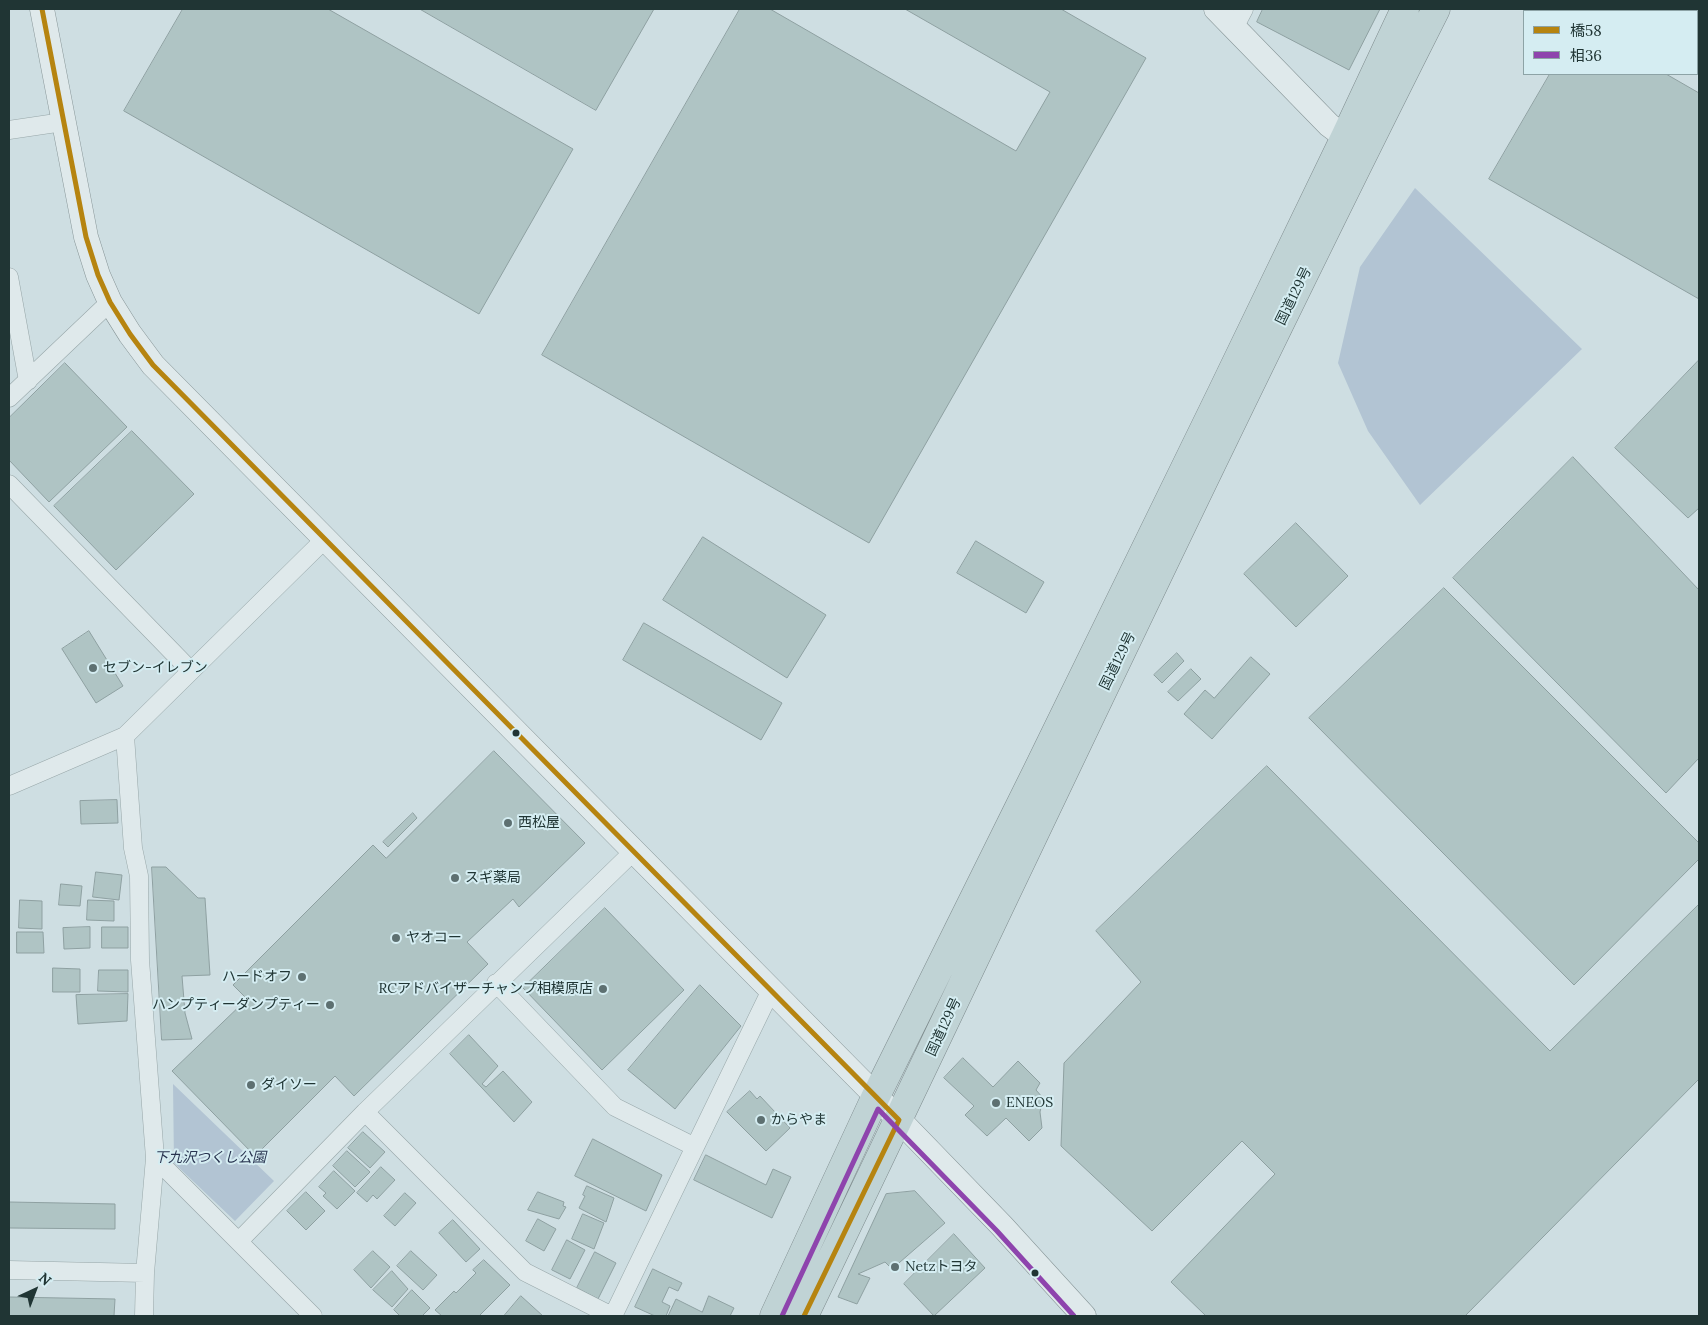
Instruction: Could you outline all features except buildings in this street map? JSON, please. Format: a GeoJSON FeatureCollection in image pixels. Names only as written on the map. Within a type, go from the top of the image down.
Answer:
{"type":"FeatureCollection","features":[{"type":"Feature","properties":{"kind":"highway","name":"国道129号"},"geometry":{"type":"LineString","coordinates":[[804,1316],[1240,407],[1355,143],[1405,9]]}},
{"type":"Feature","properties":{"kind":"highway","name":"国道129号"},"geometry":{"type":"LineString","coordinates":[[774,1316],[876,1096],[1033,780],[1355,143],[1436,9]]}},
{"type":"Feature","properties":{"kind":"street"},"geometry":{"type":"LineString","coordinates":[[42,9],[86,238],[98,275],[110,302],[130,334],[153,365],[876,1096],[1002,1226],[1084,1316]]}},
{"type":"Feature","properties":{"kind":"street"},"geometry":{"type":"LineString","coordinates":[[1216,9],[1239,18],[1329,124],[1355,143]]}},
{"type":"Feature","properties":{"kind":"street"},"geometry":{"type":"LineString","coordinates":[[9,130],[63,122]]}},
{"type":"Feature","properties":{"kind":"street"},"geometry":{"type":"LineString","coordinates":[[9,277],[28,380]]}},
{"type":"Feature","properties":{"kind":"street"},"geometry":{"type":"LineString","coordinates":[[9,398],[110,302]]}},
{"type":"Feature","properties":{"kind":"street"},"geometry":{"type":"LineString","coordinates":[[9,484],[191,671]]}},
{"type":"Feature","properties":{"kind":"street"},"geometry":{"type":"LineString","coordinates":[[9,786],[125,736],[325,539]]}},
{"type":"Feature","properties":{"kind":"street"},"geometry":{"type":"LineString","coordinates":[[125,736],[133,848],[139,876],[140,960],[155,1158],[145,1272],[144,1316]]}},
{"type":"Feature","properties":{"kind":"street"},"geometry":{"type":"LineString","coordinates":[[239,1241],[365,1112],[634,851]]}},
{"type":"Feature","properties":{"kind":"street"},"geometry":{"type":"LineString","coordinates":[[496,983],[615,1107],[696,1147]]}},
{"type":"Feature","properties":{"kind":"street"},"geometry":{"type":"LineString","coordinates":[[365,1112],[525,1272],[613,1316],[772,990]]}},
{"type":"Feature","properties":{"kind":"street"},"geometry":{"type":"LineString","coordinates":[[155,1158],[313,1316]]}},
{"type":"Feature","properties":{"kind":"street"},"geometry":{"type":"LineString","coordinates":[[9,1270],[145,1272]]}},
{"type":"Feature","properties":{"kind":"green space"},"geometry":{"type":"Polygon","coordinates":[[[1415,188],[1582,349],[1420,505],[1368,431],[1338,363],[1360,267],[1415,188]]]}},
{"type":"Feature","properties":{"kind":"green space","name":"下九沢つくし公園"},"geometry":{"type":"Polygon","coordinates":[[[173,1084],[274,1181],[235,1221],[174,1163],[173,1084]]]}},
{"type":"Feature","properties":{"kind":"transit line","name":"橋58"},"geometry":{"type":"LineString","coordinates":[[42,9],[86,237],[98,275],[110,302],[130,334],[153,365],[899,1120],[804,1316]]}},
{"type":"Feature","properties":{"kind":"transit line","name":"相36"},"geometry":{"type":"LineString","coordinates":[[782,1316],[878,1109],[997,1231],[1074,1316]]}},
{"type":"Feature","properties":{"kind":"place","name":"セブン-イレブン"},"geometry":{"type":"Point","coordinates":[93,668]}},
{"type":"Feature","properties":{"kind":"place","name":"西松屋"},"geometry":{"type":"Point","coordinates":[508,823]}},
{"type":"Feature","properties":{"kind":"place","name":"スギ薬局"},"geometry":{"type":"Point","coordinates":[455,878]}},
{"type":"Feature","properties":{"kind":"place","name":"ヤオコー"},"geometry":{"type":"Point","coordinates":[396,938]}},
{"type":"Feature","properties":{"kind":"place","name":"ハードオフ"},"geometry":{"type":"Point","coordinates":[302,977]}},
{"type":"Feature","properties":{"kind":"place","name":"RCアドバイザーチャンプ相模原店"},"geometry":{"type":"Point","coordinates":[603,989]}},
{"type":"Feature","properties":{"kind":"place","name":"ハンプティーダンプティー"},"geometry":{"type":"Point","coordinates":[330,1005]}},
{"type":"Feature","properties":{"kind":"place","name":"ダイソー"},"geometry":{"type":"Point","coordinates":[251,1085]}},
{"type":"Feature","properties":{"kind":"place","name":"ENEOS"},"geometry":{"type":"Point","coordinates":[996,1103]}},
{"type":"Feature","properties":{"kind":"place","name":"からやま"},"geometry":{"type":"Point","coordinates":[761,1120]}},
{"type":"Feature","properties":{"kind":"place","name":"Netzトヨタ"},"geometry":{"type":"Point","coordinates":[895,1267]}}]}
